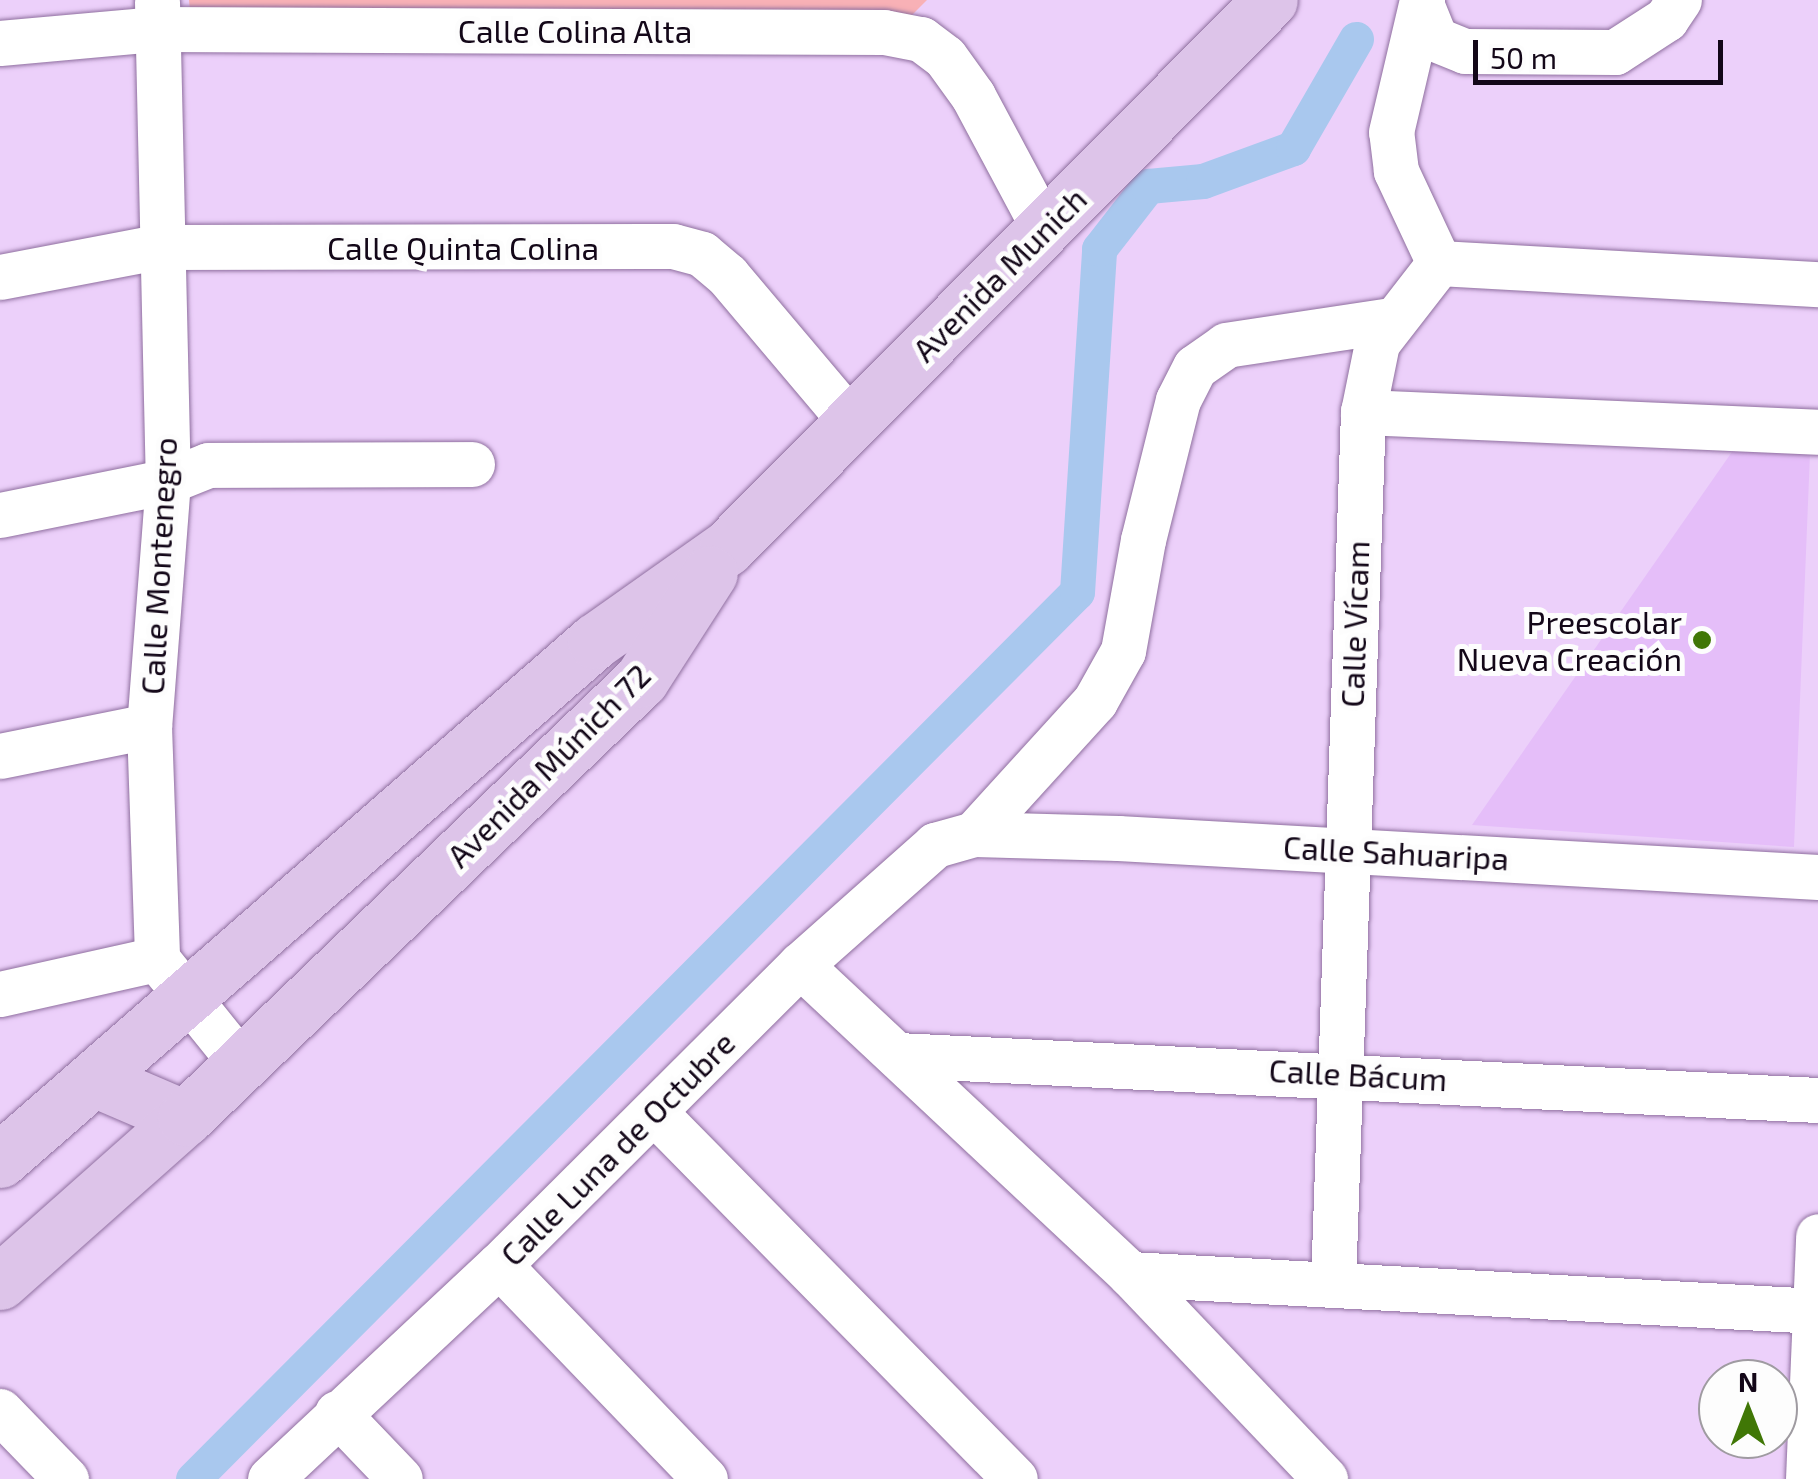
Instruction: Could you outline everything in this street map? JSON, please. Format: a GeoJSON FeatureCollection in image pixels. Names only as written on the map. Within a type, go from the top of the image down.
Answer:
{"type":"FeatureCollection","features":[{"type":"Feature","properties":{"kind":"main road","name":"Avenida Munich"},"geometry":{"type":"LineString","coordinates":[[727,548],[1270,0]]}},
{"type":"Feature","properties":{"kind":"main road","name":"Avenida Múnich 72"},"geometry":{"type":"LineString","coordinates":[[0,1160],[94,1078],[175,979],[595,641],[727,548]]}},
{"type":"Feature","properties":{"kind":"main road","name":"Avenida Múnich 72"},"geometry":{"type":"LineString","coordinates":[[0,1282],[186,1118],[640,680],[727,548]]}},
{"type":"Feature","properties":{"kind":"main road"},"geometry":{"type":"LineString","coordinates":[[94,1078],[186,1118]]}},
{"type":"Feature","properties":{"kind":"street"},"geometry":{"type":"LineString","coordinates":[[1422,3],[1436,39],[1465,52],[1614,52],[1666,19],[1679,0]]}},
{"type":"Feature","properties":{"kind":"street"},"geometry":{"type":"LineString","coordinates":[[1422,3],[1391,132],[1396,171],[1439,263],[1818,284]]}},
{"type":"Feature","properties":{"kind":"street","name":"Calle Colina Alta"},"geometry":{"type":"LineString","coordinates":[[0,44],[157,14],[884,32],[921,39],[945,57],[973,96],[1044,229]]}},
{"type":"Feature","properties":{"kind":"street","name":"Calle Montenegro"},"geometry":{"type":"LineString","coordinates":[[157,14],[158,248],[168,481],[149,726],[175,979]]}},
{"type":"Feature","properties":{"kind":"street","name":"Calle Quinta Colina"},"geometry":{"type":"LineString","coordinates":[[0,277],[158,248],[673,246],[702,254],[727,274],[852,422]]}},
{"type":"Feature","properties":{"kind":"street","name":"Calle Vícam"},"geometry":{"type":"LineString","coordinates":[[1333,1284],[1336,1072],[1362,412],[1377,343],[1439,263]]}},
{"type":"Feature","properties":{"kind":"street"},"geometry":{"type":"LineString","coordinates":[[974,834],[1095,701],[1123,651],[1178,400],[1195,367],[1226,345],[1392,320]]}},
{"type":"Feature","properties":{"kind":"street"},"geometry":{"type":"LineString","coordinates":[[1362,412],[1818,432]]}},
{"type":"Feature","properties":{"kind":"street"},"geometry":{"type":"LineString","coordinates":[[0,515],[168,481],[208,465],[472,464]]}},
{"type":"Feature","properties":{"kind":"street"},"geometry":{"type":"LineString","coordinates":[[0,756],[149,726]]}},
{"type":"Feature","properties":{"kind":"street","name":"Calle Sahuaripa"},"geometry":{"type":"LineString","coordinates":[[974,834],[1346,848],[1818,877]]}},
{"type":"Feature","properties":{"kind":"street","name":"Calle Luna de Octubre"},"geometry":{"type":"LineString","coordinates":[[270,1479],[655,1114],[800,965],[935,845],[974,834]]}},
{"type":"Feature","properties":{"kind":"street"},"geometry":{"type":"LineString","coordinates":[[800,965],[1130,1274],[1325,1479]]}},
{"type":"Feature","properties":{"kind":"street"},"geometry":{"type":"LineString","coordinates":[[0,994],[175,979],[241,1063]]}},
{"type":"Feature","properties":{"kind":"street","name":"Calle Bácum"},"geometry":{"type":"LineString","coordinates":[[898,1055],[1336,1072],[1818,1100]]}},
{"type":"Feature","properties":{"kind":"street"},"geometry":{"type":"LineString","coordinates":[[655,1114],[1015,1479]]}},
{"type":"Feature","properties":{"kind":"street"},"geometry":{"type":"LineString","coordinates":[[1808,1479],[1818,1236]]}},
{"type":"Feature","properties":{"kind":"street"},"geometry":{"type":"LineString","coordinates":[[499,1265],[706,1479]]}},
{"type":"Feature","properties":{"kind":"street"},"geometry":{"type":"LineString","coordinates":[[1130,1274],[1816,1311]]}},
{"type":"Feature","properties":{"kind":"street"},"geometry":{"type":"LineString","coordinates":[[0,1411],[66,1479]]}},
{"type":"Feature","properties":{"kind":"street"},"geometry":{"type":"LineString","coordinates":[[338,1413],[400,1479]]}},
{"type":"Feature","properties":{"kind":"shaded area"},"geometry":{"type":"Polygon","coordinates":[[[189,0],[927,0],[912,15],[190,11],[189,0]]]}},
{"type":"Feature","properties":{"kind":"shaded area","name":"Preescolar Nueva Creación"},"geometry":{"type":"Polygon","coordinates":[[[1734,449],[1810,454],[1794,847],[1472,825],[1734,449]]]}},
{"type":"Feature","properties":{"kind":"waterway"},"geometry":{"type":"LineString","coordinates":[[193,1479],[1077,592],[1099,249],[1148,186],[1203,181],[1293,148],[1356,39]]}},
{"type":"Feature","properties":{"kind":"place","name":"Preescolar Nueva Creación"},"geometry":{"type":"Point","coordinates":[1702,640]}}]}
